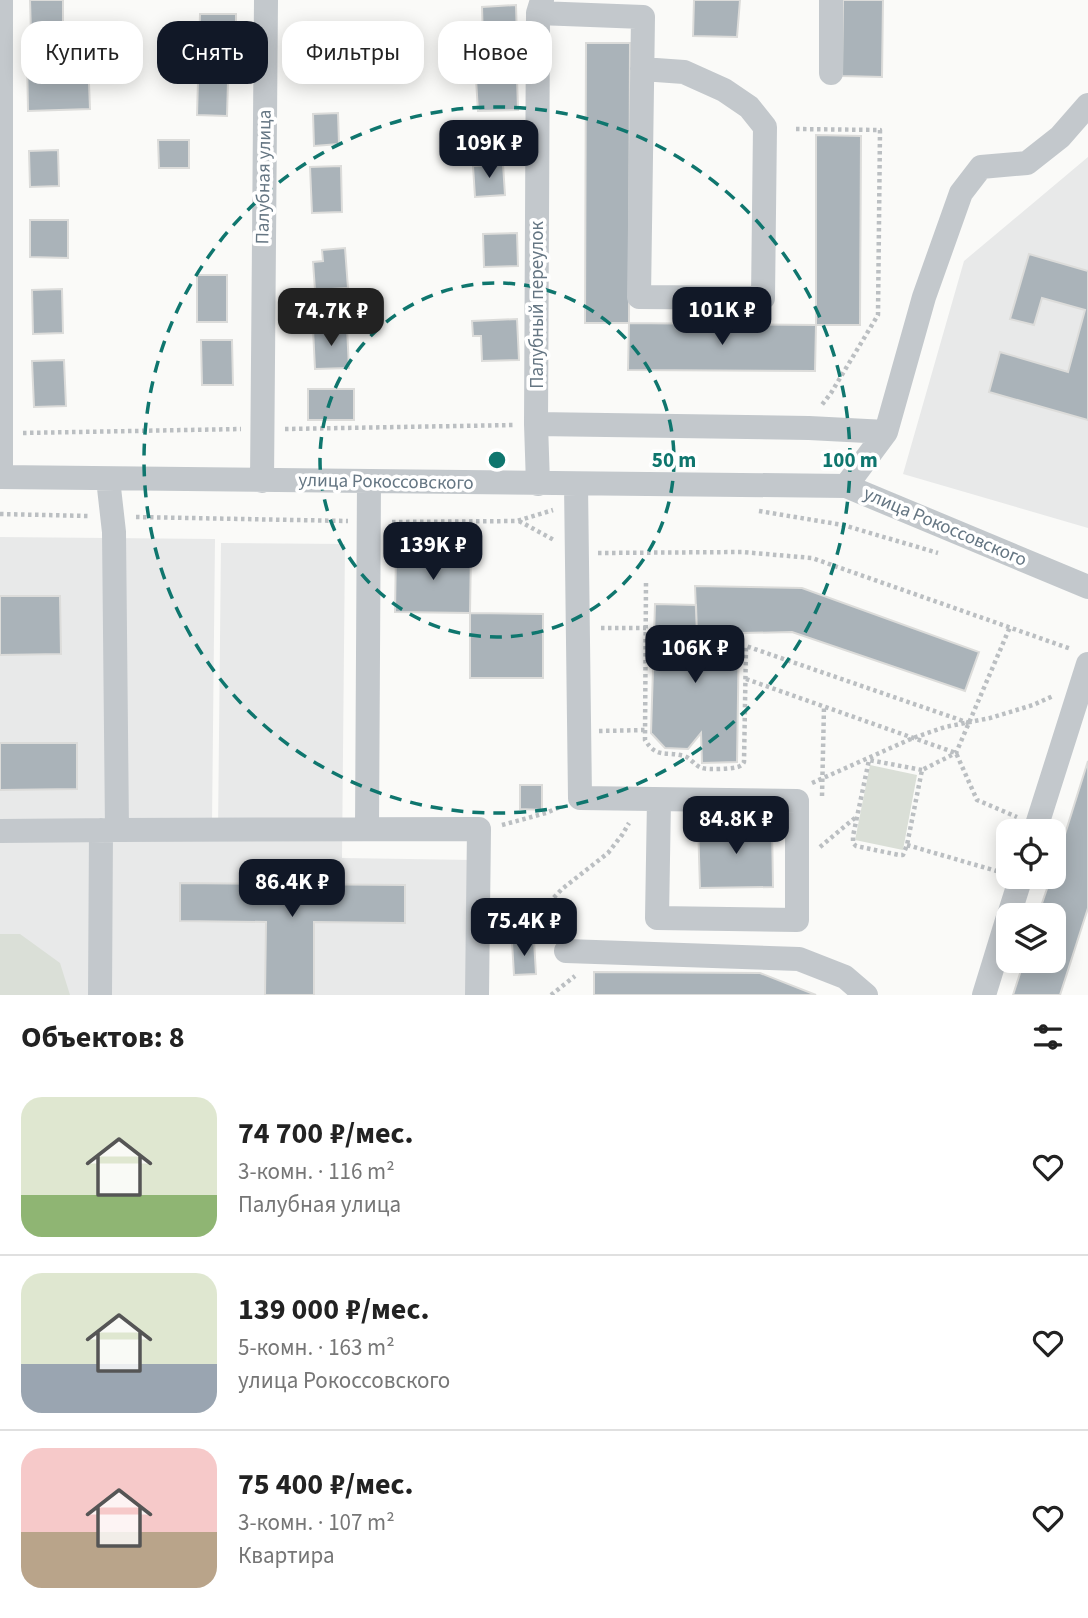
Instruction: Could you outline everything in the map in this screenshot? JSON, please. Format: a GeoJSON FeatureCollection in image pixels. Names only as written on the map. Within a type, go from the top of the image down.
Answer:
{"type":"FeatureCollection","features":[{"type":"Feature","properties":{"kind":"street"},"geometry":{"type":"LineString","coordinates":[[0,477],[1,0]]}},
{"type":"Feature","properties":{"kind":"street","name":"Палубная улица"},"geometry":{"type":"LineString","coordinates":[[262,481],[266,0]]}},
{"type":"Feature","properties":{"kind":"street"},"geometry":{"type":"LineString","coordinates":[[831,0],[831,73]]}},
{"type":"Feature","properties":{"kind":"street"},"geometry":{"type":"LineString","coordinates":[[540,7],[643,17],[642,69],[639,297],[764,298],[765,127],[749,107],[724,90],[684,72],[642,69]]}},
{"type":"Feature","properties":{"kind":"street","name":"Палубный переулок"},"geometry":{"type":"LineString","coordinates":[[538,484],[536,425],[540,7]]}},
{"type":"Feature","properties":{"kind":"street"},"geometry":{"type":"LineString","coordinates":[[846,486],[886,432],[924,297],[961,193],[981,167],[1027,163],[1060,137],[1088,105]]}},
{"type":"Feature","properties":{"kind":"street"},"geometry":{"type":"LineString","coordinates":[[536,425],[809,428],[886,432]]}},
{"type":"Feature","properties":{"kind":"street","name":"улица Рокоссовского"},"geometry":{"type":"LineString","coordinates":[[0,477],[846,486],[1088,587]]}},
{"type":"Feature","properties":{"kind":"street"},"geometry":{"type":"LineString","coordinates":[[100,995],[109,830],[114,532],[108,480]]}},
{"type":"Feature","properties":{"kind":"street"},"geometry":{"type":"LineString","coordinates":[[367,830],[369,482]]}},
{"type":"Feature","properties":{"kind":"street"},"geometry":{"type":"LineString","coordinates":[[576,484],[580,798],[797,801],[797,920],[657,919],[647,799]]}},
{"type":"Feature","properties":{"kind":"street"},"geometry":{"type":"LineString","coordinates":[[1038,819],[1082,666]]}},
{"type":"Feature","properties":{"kind":"street"},"geometry":{"type":"LineString","coordinates":[[0,831],[479,830],[477,995]]}},
{"type":"Feature","properties":{"kind":"street"},"geometry":{"type":"LineString","coordinates":[[566,951],[799,959],[845,977],[866,995]]}},
{"type":"Feature","properties":{"kind":"street"},"geometry":{"type":"LineString","coordinates":[[984,995],[996,956]]}},
{"type":"Feature","properties":{"kind":"path"},"geometry":{"type":"LineString","coordinates":[[796,129],[880,130],[878,314],[809,428]]}},
{"type":"Feature","properties":{"kind":"path"},"geometry":{"type":"LineString","coordinates":[[517,521],[577,553],[742,552],[812,558],[1010,627],[1082,666],[1033,705],[990,718],[945,727],[913,738],[810,784]]}},
{"type":"Feature","properties":{"kind":"path"},"geometry":{"type":"LineString","coordinates":[[646,583],[645,740],[656,752],[685,756],[701,768],[740,767],[744,762],[746,646],[969,723]]}},
{"type":"Feature","properties":{"kind":"path"},"geometry":{"type":"LineString","coordinates":[[922,770],[903,855],[856,846],[853,843],[857,816],[869,760],[922,770],[956,753],[1010,627]]}},
{"type":"Feature","properties":{"kind":"path"},"geometry":{"type":"LineString","coordinates":[[591,628],[646,628]]}},
{"type":"Feature","properties":{"kind":"path"},"geometry":{"type":"LineString","coordinates":[[746,679],[956,753],[977,800],[1015,819]]}},
{"type":"Feature","properties":{"kind":"path"},"geometry":{"type":"LineString","coordinates":[[822,778],[824,707]]}},
{"type":"Feature","properties":{"kind":"path"},"geometry":{"type":"LineString","coordinates":[[592,731],[646,730]]}},
{"type":"Feature","properties":{"kind":"path"},"geometry":{"type":"LineString","coordinates":[[479,830],[546,813],[580,798]]}},
{"type":"Feature","properties":{"kind":"path"},"geometry":{"type":"LineString","coordinates":[[534,934],[545,907],[562,889],[608,853],[647,799]]}},
{"type":"Feature","properties":{"kind":"path"},"geometry":{"type":"LineString","coordinates":[[820,848],[857,816]]}},
{"type":"Feature","properties":{"kind":"path"},"geometry":{"type":"LineString","coordinates":[[907,845],[996,871]]}},
{"type":"Feature","properties":{"kind":"shaded area"},"geometry":{"type":"Polygon","coordinates":[[[1088,157],[1088,528],[903,474],[964,261],[1088,157]]]}},
{"type":"Feature","properties":{"kind":"shaded area"},"geometry":{"type":"Polygon","coordinates":[[[0,537],[215,539],[212,824],[99,822],[97,995],[0,995],[0,537]]]}},
{"type":"Feature","properties":{"kind":"shaded area"},"geometry":{"type":"Polygon","coordinates":[[[221,543],[345,544],[342,858],[475,860],[474,995],[102,995],[104,834],[218,832],[221,543]]]}},
{"type":"Feature","properties":{"kind":"shaded area"},"geometry":{"type":"Polygon","coordinates":[[[870,765],[917,775],[903,850],[855,840],[870,765]]]}},
{"type":"Feature","properties":{"kind":"shaded area"},"geometry":{"type":"Polygon","coordinates":[[[0,934],[20,934],[60,963],[70,995],[0,995],[0,934]]]}},
{"type":"Feature","properties":{"kind":"building"},"geometry":{"type":"Polygon","coordinates":[[[30,0],[63,0],[63,21],[31,21],[30,0]]]}},
{"type":"Feature","properties":{"kind":"building"},"geometry":{"type":"Polygon","coordinates":[[[694,0],[740,0],[737,37],[693,36],[694,0]]]}},
{"type":"Feature","properties":{"kind":"building"},"geometry":{"type":"Polygon","coordinates":[[[843,0],[883,0],[882,77],[842,76],[843,0]]]}},
{"type":"Feature","properties":{"kind":"building"},"geometry":{"type":"Polygon","coordinates":[[[516,5],[516,21],[482,21],[482,7],[516,5]]]}},
{"type":"Feature","properties":{"kind":"building"},"geometry":{"type":"Polygon","coordinates":[[[200,14],[236,14],[236,21],[200,21],[200,14]]]}},
{"type":"Feature","properties":{"kind":"building"},"geometry":{"type":"Polygon","coordinates":[[[586,43],[630,43],[629,323],[585,323],[586,43]]]}},
{"type":"Feature","properties":{"kind":"building"},"geometry":{"type":"Polygon","coordinates":[[[28,84],[89,84],[90,109],[28,111],[28,84]]]}},
{"type":"Feature","properties":{"kind":"building"},"geometry":{"type":"Polygon","coordinates":[[[198,84],[228,84],[227,116],[197,115],[198,84]]]}},
{"type":"Feature","properties":{"kind":"building"},"geometry":{"type":"Polygon","coordinates":[[[476,84],[517,84],[518,110],[478,111],[476,84]]]}},
{"type":"Feature","properties":{"kind":"building"},"geometry":{"type":"Polygon","coordinates":[[[338,113],[339,144],[314,146],[313,114],[338,113]]]}},
{"type":"Feature","properties":{"kind":"building"},"geometry":{"type":"Polygon","coordinates":[[[816,135],[861,136],[860,325],[816,325],[816,135]]]}},
{"type":"Feature","properties":{"kind":"building"},"geometry":{"type":"Polygon","coordinates":[[[158,140],[189,140],[189,168],[159,168],[158,140]]]}},
{"type":"Feature","properties":{"kind":"building"},"geometry":{"type":"Polygon","coordinates":[[[58,150],[59,186],[30,187],[29,151],[58,150]]]}},
{"type":"Feature","properties":{"kind":"building"},"geometry":{"type":"Polygon","coordinates":[[[503,164],[505,195],[475,197],[473,166],[503,164]]]}},
{"type":"Feature","properties":{"kind":"building"},"geometry":{"type":"Polygon","coordinates":[[[341,166],[342,212],[312,213],[310,167],[341,166]]]}},
{"type":"Feature","properties":{"kind":"building"},"geometry":{"type":"Polygon","coordinates":[[[30,220],[68,220],[68,258],[30,257],[30,220]]]}},
{"type":"Feature","properties":{"kind":"building"},"geometry":{"type":"Polygon","coordinates":[[[517,233],[518,266],[484,267],[483,234],[517,233]]]}},
{"type":"Feature","properties":{"kind":"building"},"geometry":{"type":"Polygon","coordinates":[[[345,248],[348,288],[315,290],[313,262],[323,261],[322,250],[345,248]]]}},
{"type":"Feature","properties":{"kind":"building"},"geometry":{"type":"Polygon","coordinates":[[[1029,254],[1088,271],[1088,420],[989,392],[1000,352],[1068,372],[1085,310],[1042,298],[1034,325],[1010,319],[1029,254]]]}},
{"type":"Feature","properties":{"kind":"building"},"geometry":{"type":"Polygon","coordinates":[[[197,275],[227,275],[227,322],[197,322],[197,275]]]}},
{"type":"Feature","properties":{"kind":"building"},"geometry":{"type":"Polygon","coordinates":[[[62,289],[63,333],[33,334],[32,290],[62,289]]]}},
{"type":"Feature","properties":{"kind":"building"},"geometry":{"type":"Polygon","coordinates":[[[517,319],[519,360],[482,361],[481,336],[473,336],[472,321],[517,319]]]}},
{"type":"Feature","properties":{"kind":"building"},"geometry":{"type":"Polygon","coordinates":[[[629,323],[816,325],[815,371],[628,370],[629,323]]]}},
{"type":"Feature","properties":{"kind":"building"},"geometry":{"type":"Polygon","coordinates":[[[347,327],[349,368],[315,369],[313,329],[347,327]]]}},
{"type":"Feature","properties":{"kind":"building"},"geometry":{"type":"Polygon","coordinates":[[[201,340],[232,340],[233,385],[202,385],[201,340]]]}},
{"type":"Feature","properties":{"kind":"building"},"geometry":{"type":"Polygon","coordinates":[[[64,360],[66,406],[34,407],[32,361],[64,360]]]}},
{"type":"Feature","properties":{"kind":"building"},"geometry":{"type":"Polygon","coordinates":[[[308,389],[354,389],[354,420],[308,420],[308,389]]]}},
{"type":"Feature","properties":{"kind":"building"},"geometry":{"type":"Polygon","coordinates":[[[396,550],[471,551],[470,613],[395,612],[396,550]]]}},
{"type":"Feature","properties":{"kind":"building"},"geometry":{"type":"Polygon","coordinates":[[[695,586],[802,588],[979,652],[965,691],[792,632],[697,634],[695,586]]]}},
{"type":"Feature","properties":{"kind":"building"},"geometry":{"type":"Polygon","coordinates":[[[0,596],[60,596],[61,654],[0,655],[0,596]]]}},
{"type":"Feature","properties":{"kind":"building"},"geometry":{"type":"Polygon","coordinates":[[[655,604],[696,605],[697,634],[739,633],[737,762],[702,763],[701,733],[688,749],[665,748],[651,733],[655,604]]]}},
{"type":"Feature","properties":{"kind":"building"},"geometry":{"type":"Polygon","coordinates":[[[470,613],[543,614],[543,678],[470,678],[470,613]]]}},
{"type":"Feature","properties":{"kind":"building"},"geometry":{"type":"Polygon","coordinates":[[[0,743],[77,743],[77,789],[0,790],[0,743]]]}},
{"type":"Feature","properties":{"kind":"building"},"geometry":{"type":"Polygon","coordinates":[[[1088,761],[1088,908],[1060,995],[1013,995],[1020,973],[1066,973],[1066,903],[1042,903],[1047,889],[1066,889],[1066,831],[1088,761]]]}},
{"type":"Feature","properties":{"kind":"building"},"geometry":{"type":"Polygon","coordinates":[[[520,785],[542,785],[542,810],[520,809],[520,785]]]}},
{"type":"Feature","properties":{"kind":"building"},"geometry":{"type":"Polygon","coordinates":[[[772,824],[773,887],[700,888],[698,825],[772,824]]]}},
{"type":"Feature","properties":{"kind":"building"},"geometry":{"type":"Polygon","coordinates":[[[180,883],[405,885],[405,923],[314,922],[314,995],[265,995],[266,922],[180,921],[180,883]]]}},
{"type":"Feature","properties":{"kind":"building"},"geometry":{"type":"Polygon","coordinates":[[[534,940],[536,974],[514,975],[512,942],[534,940]]]}},
{"type":"Feature","properties":{"kind":"building"},"geometry":{"type":"Polygon","coordinates":[[[594,972],[760,973],[816,995],[594,995],[594,972]]]}}]}
